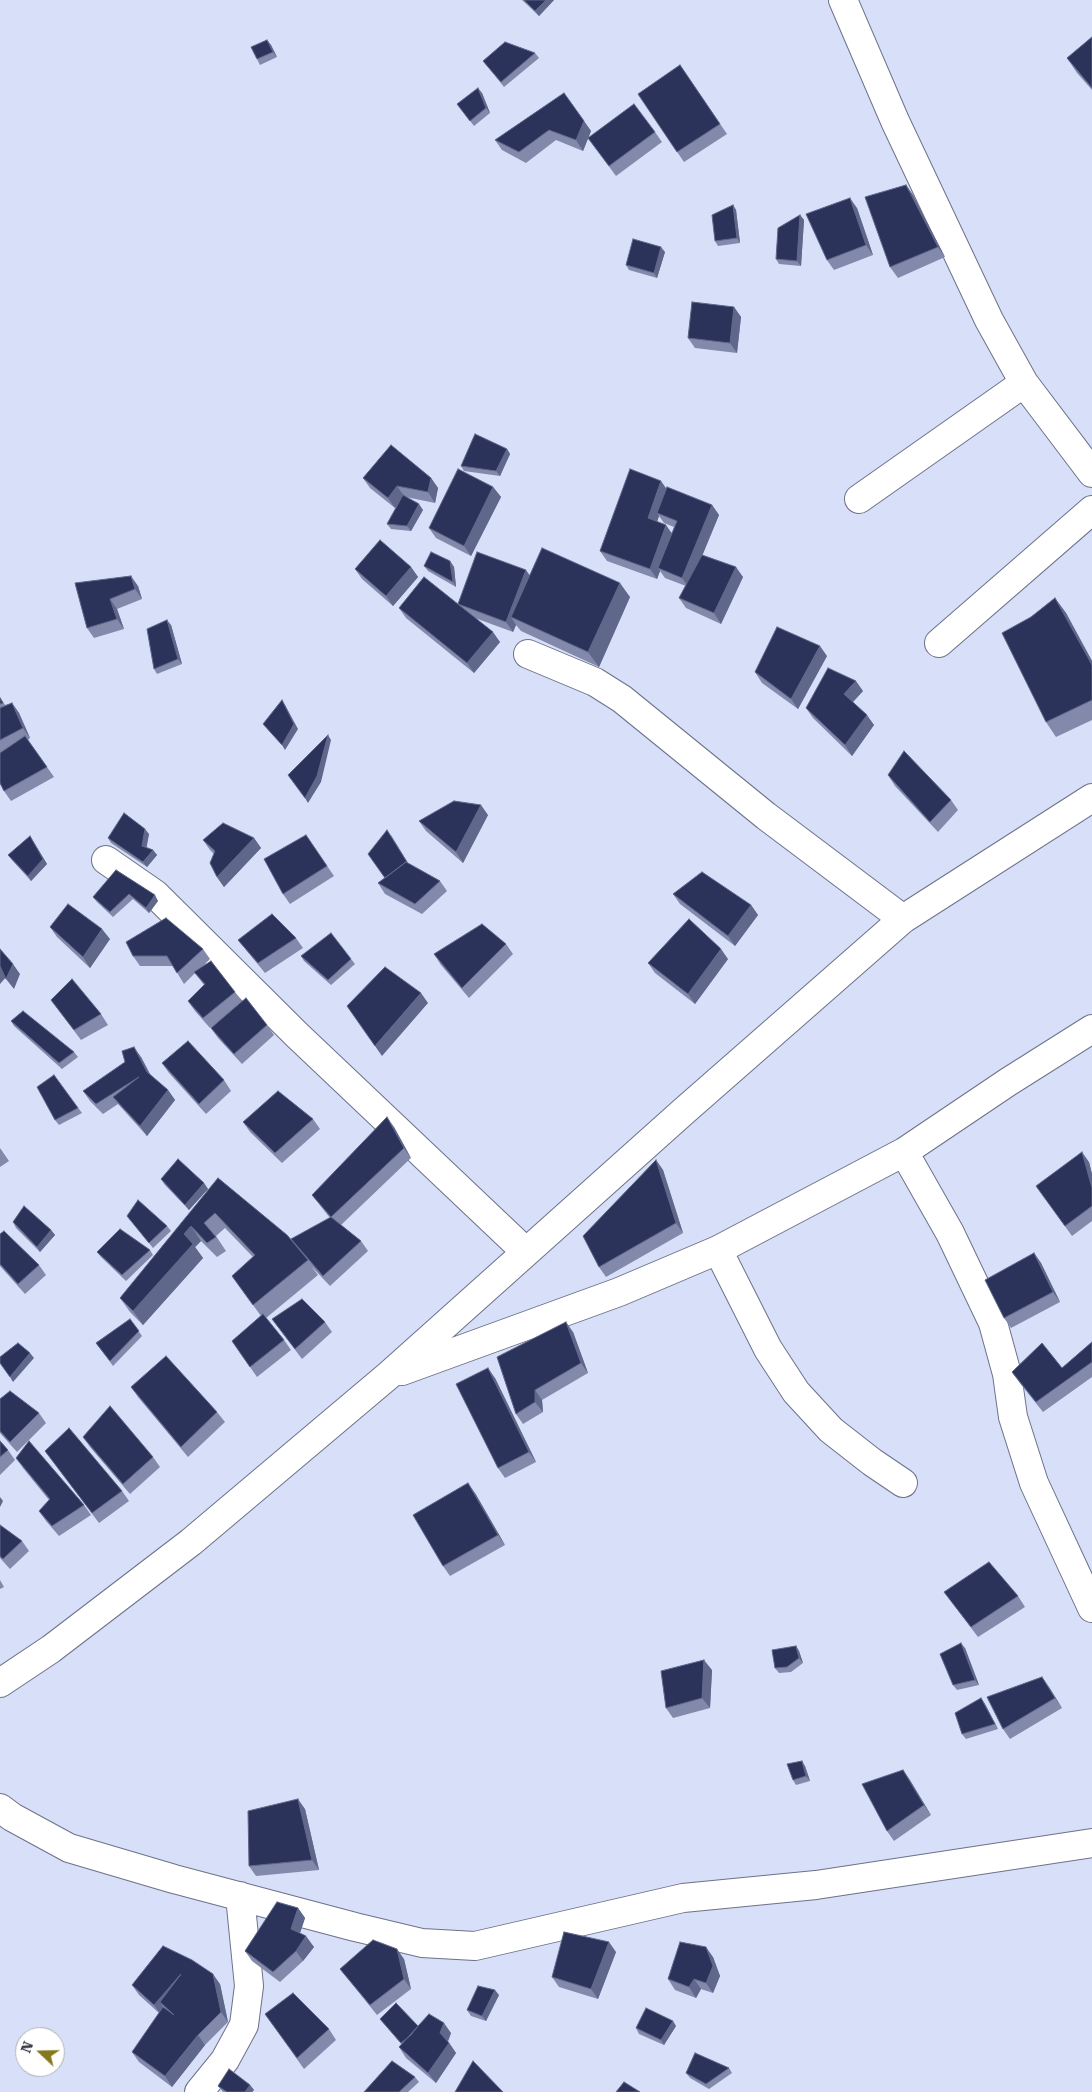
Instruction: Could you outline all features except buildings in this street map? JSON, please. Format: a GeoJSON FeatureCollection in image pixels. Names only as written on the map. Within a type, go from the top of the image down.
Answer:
{"type":"FeatureCollection","features":[{"type":"Feature","properties":{"kind":"street"},"geometry":{"type":"LineString","coordinates":[[843,0],[894,121],[989,320],[1024,383],[1092,473]]}},
{"type":"Feature","properties":{"kind":"street"},"geometry":{"type":"LineString","coordinates":[[859,499],[1024,383]]}},
{"type":"Feature","properties":{"kind":"street"},"geometry":{"type":"LineString","coordinates":[[939,643],[1092,510]]}},
{"type":"Feature","properties":{"kind":"street"},"geometry":{"type":"LineString","coordinates":[[528,654],[594,682],[622,699],[766,816],[903,918]]}},
{"type":"Feature","properties":{"kind":"street"},"geometry":{"type":"LineString","coordinates":[[0,1683],[51,1649],[191,1542],[389,1375],[903,918],[1092,798]]}},
{"type":"Feature","properties":{"kind":"street"},"geometry":{"type":"LineString","coordinates":[[106,860],[155,894],[297,1035],[526,1252]]}},
{"type":"Feature","properties":{"kind":"street"},"geometry":{"type":"LineString","coordinates":[[389,1375],[620,1292],[718,1250],[904,1152],[1008,1082],[1092,1029]]}},
{"type":"Feature","properties":{"kind":"street"},"geometry":{"type":"LineString","coordinates":[[904,1152],[950,1233],[993,1324],[1007,1374],[1013,1417],[1034,1484],[1092,1608]]}},
{"type":"Feature","properties":{"kind":"street"},"geometry":{"type":"LineString","coordinates":[[718,1250],[768,1349],[796,1392],[831,1430],[903,1483]]}},
{"type":"Feature","properties":{"kind":"street"},"geometry":{"type":"LineString","coordinates":[[0,1808],[12,1817],[69,1848],[174,1879],[422,1943],[474,1946],[683,1898],[816,1885],[1092,1843]]}},
{"type":"Feature","properties":{"kind":"street"},"geometry":{"type":"LineString","coordinates":[[199,2092],[225,2060],[244,2025],[249,1986],[240,1896]]}}]}
